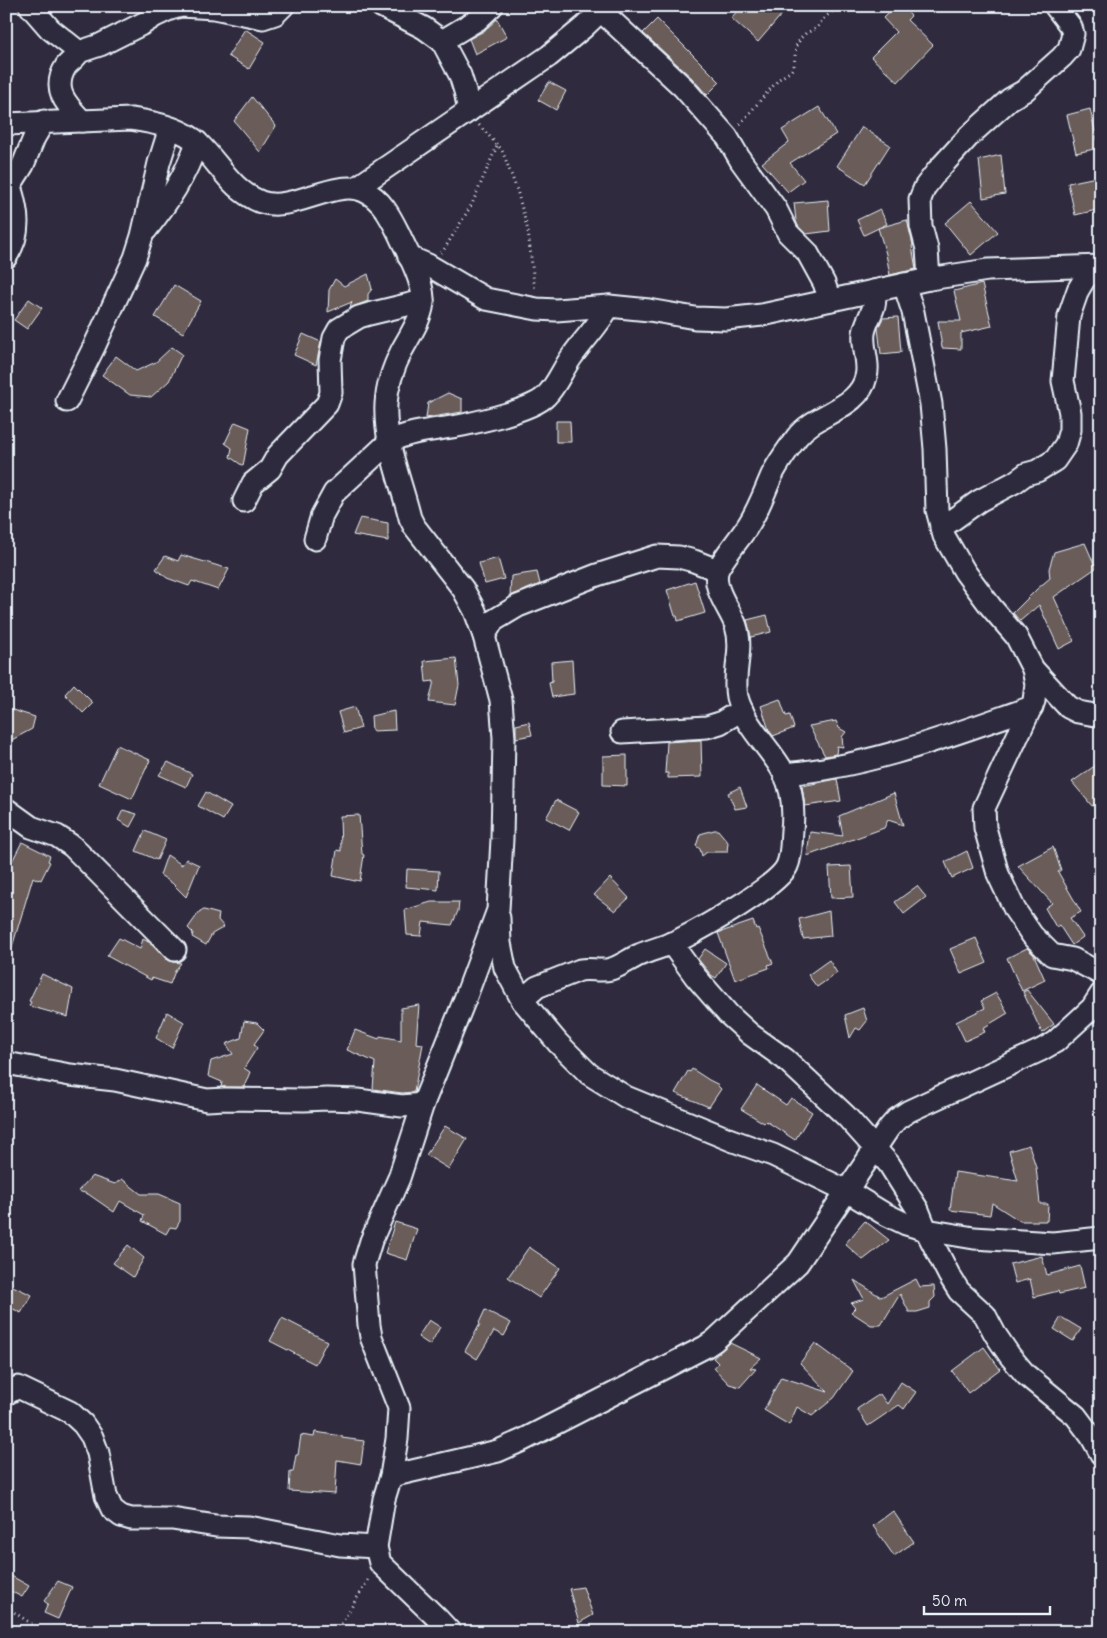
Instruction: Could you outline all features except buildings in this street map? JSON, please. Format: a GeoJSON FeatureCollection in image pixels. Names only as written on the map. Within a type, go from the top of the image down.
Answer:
{"type":"FeatureCollection","features":[{"type":"Feature","properties":{"kind":"street"},"geometry":{"type":"LineString","coordinates":[[30,6],[50,29],[79,52]]}},
{"type":"Feature","properties":{"kind":"street"},"geometry":{"type":"LineString","coordinates":[[82,121],[65,102],[60,86],[62,74],[67,65],[79,52],[100,45],[144,24],[155,16],[181,6],[214,8],[263,18],[275,14],[283,6]]}},
{"type":"Feature","properties":{"kind":"street"},"geometry":{"type":"LineString","coordinates":[[381,6],[424,28],[442,41],[460,76],[465,91],[468,111]]}},
{"type":"Feature","properties":{"kind":"street"},"geometry":{"type":"LineString","coordinates":[[442,41],[477,20],[492,6]]}},
{"type":"Feature","properties":{"kind":"street"},"geometry":{"type":"LineString","coordinates":[[929,279],[927,249],[921,226],[920,199],[925,187],[970,135],[1010,99],[1024,91],[1062,57],[1069,48],[1073,34],[1071,27],[1055,6]]}},
{"type":"Feature","properties":{"kind":"street"},"geometry":{"type":"LineString","coordinates":[[6,124],[132,119],[148,121],[170,128],[197,142],[235,185],[250,197],[270,204],[290,202],[338,189],[356,188],[407,155],[549,56],[603,9],[683,87],[727,137],[741,161],[776,209],[788,233],[807,252],[824,283],[830,300]]}},
{"type":"Feature","properties":{"kind":"street"},"geometry":{"type":"LineString","coordinates":[[6,257],[18,230],[15,206],[8,189],[23,165],[34,138],[44,122]]}},
{"type":"Feature","properties":{"kind":"street"},"geometry":{"type":"LineString","coordinates":[[66,401],[134,258],[142,236],[154,181],[170,128]]}},
{"type":"Feature","properties":{"kind":"street"},"geometry":{"type":"LineString","coordinates":[[142,236],[173,195],[191,159],[197,142]]}},
{"type":"Feature","properties":{"kind":"street"},"geometry":{"type":"LineString","coordinates":[[356,188],[372,196],[382,205],[418,261],[486,299],[537,309],[556,310],[609,306],[649,310],[695,318],[726,319],[762,314],[929,279],[998,269],[1096,266]]}},
{"type":"Feature","properties":{"kind":"street"},"geometry":{"type":"LineString","coordinates":[[418,261],[423,300],[419,316],[401,352],[390,380],[386,403],[390,442],[399,481],[414,526],[463,589],[475,611],[484,636],[501,700],[504,738],[502,839],[498,910],[500,943],[505,968],[522,1000],[558,1043],[589,1074],[626,1098],[773,1155],[847,1191],[883,1213],[906,1224],[926,1230],[974,1238],[1053,1243],[1101,1238]]}},
{"type":"Feature","properties":{"kind":"street"},"geometry":{"type":"LineString","coordinates":[[941,528],[979,501],[1055,460],[1066,444],[1070,430],[1070,413],[1063,381],[1069,316],[1078,290],[1096,266]]}},
{"type":"Feature","properties":{"kind":"street"},"geometry":{"type":"LineString","coordinates":[[904,284],[913,312],[931,404],[937,510],[941,528],[948,544],[965,572],[1016,636],[1033,669],[1068,707],[1078,712],[1101,716]]}},
{"type":"Feature","properties":{"kind":"street"},"geometry":{"type":"LineString","coordinates":[[522,1000],[537,987],[580,970],[587,968],[608,970],[671,943],[742,905],[782,873],[787,866],[793,818],[790,791],[784,774],[758,738],[742,710],[738,698],[736,684],[739,638],[736,625],[717,584],[717,570],[753,518],[776,468],[799,434],[811,424],[844,405],[862,388],[868,369],[864,340],[866,325],[876,301],[874,291]]}},
{"type":"Feature","properties":{"kind":"street"},"geometry":{"type":"LineString","coordinates":[[244,501],[252,483],[270,469],[278,455],[327,404],[330,393],[330,360],[334,338],[339,329],[359,317],[423,300]]}},
{"type":"Feature","properties":{"kind":"street"},"geometry":{"type":"LineString","coordinates":[[314,539],[322,515],[334,493],[390,442],[400,436],[415,432],[482,421],[544,399],[573,354],[603,318],[609,306]]}},
{"type":"Feature","properties":{"kind":"street"},"geometry":{"type":"LineString","coordinates":[[484,636],[493,621],[518,606],[597,575],[657,556],[679,556],[717,570]]}},
{"type":"Feature","properties":{"kind":"street"},"geometry":{"type":"LineString","coordinates":[[1033,669],[1036,684],[1032,707],[984,808],[985,828],[998,874],[1015,910],[1032,935],[1052,955],[1078,961],[1101,974]]}},
{"type":"Feature","properties":{"kind":"street"},"geometry":{"type":"LineString","coordinates":[[784,774],[814,772],[906,750],[1032,707]]}},
{"type":"Feature","properties":{"kind":"street"},"geometry":{"type":"LineString","coordinates":[[622,732],[707,727],[720,723],[742,710]]}},
{"type":"Feature","properties":{"kind":"street"},"geometry":{"type":"LineString","coordinates":[[6,810],[31,827],[57,836],[72,846],[150,927],[175,950]]}},
{"type":"Feature","properties":{"kind":"street"},"geometry":{"type":"LineString","coordinates":[[378,1555],[384,1499],[391,1476],[397,1439],[399,1408],[371,1337],[364,1264],[371,1241],[399,1178],[423,1104],[498,910]]}},
{"type":"Feature","properties":{"kind":"street"},"geometry":{"type":"LineString","coordinates":[[671,943],[695,976],[728,1014],[750,1034],[785,1059],[846,1116],[889,1164],[918,1210],[926,1230],[959,1291],[986,1315],[995,1334],[1026,1375],[1076,1416],[1091,1436],[1101,1454]]}},
{"type":"Feature","properties":{"kind":"street"},"geometry":{"type":"LineString","coordinates":[[391,1476],[498,1451],[523,1440],[714,1341],[798,1263],[889,1128],[898,1119],[909,1110],[1055,1042],[1092,1008],[1101,994]]}},
{"type":"Feature","properties":{"kind":"street"},"geometry":{"type":"LineString","coordinates":[[6,1063],[70,1075],[115,1080],[207,1100],[327,1099],[358,1100],[402,1106],[423,1104]]}},
{"type":"Feature","properties":{"kind":"street"},"geometry":{"type":"LineString","coordinates":[[6,1394],[18,1387],[70,1412],[83,1424],[92,1437],[98,1453],[106,1496],[112,1509],[121,1516],[131,1519],[172,1519],[216,1526],[249,1527],[340,1545],[378,1555],[450,1632]]}},
{"type":"Feature","properties":{"kind":"path"},"geometry":{"type":"LineString","coordinates":[[727,137],[779,79],[791,71],[794,66],[796,46],[801,38],[817,28],[839,6]]}},
{"type":"Feature","properties":{"kind":"path"},"geometry":{"type":"LineString","coordinates":[[468,111],[502,150],[517,190],[528,230],[537,309]]}},
{"type":"Feature","properties":{"kind":"path"},"geometry":{"type":"LineString","coordinates":[[418,261],[445,248],[472,204],[497,146]]}},
{"type":"Feature","properties":{"kind":"path"},"geometry":{"type":"LineString","coordinates":[[336,1632],[372,1573],[378,1555]]}},
{"type":"Feature","properties":{"kind":"path"},"geometry":{"type":"LineString","coordinates":[[6,1607],[44,1632]]}}]}
